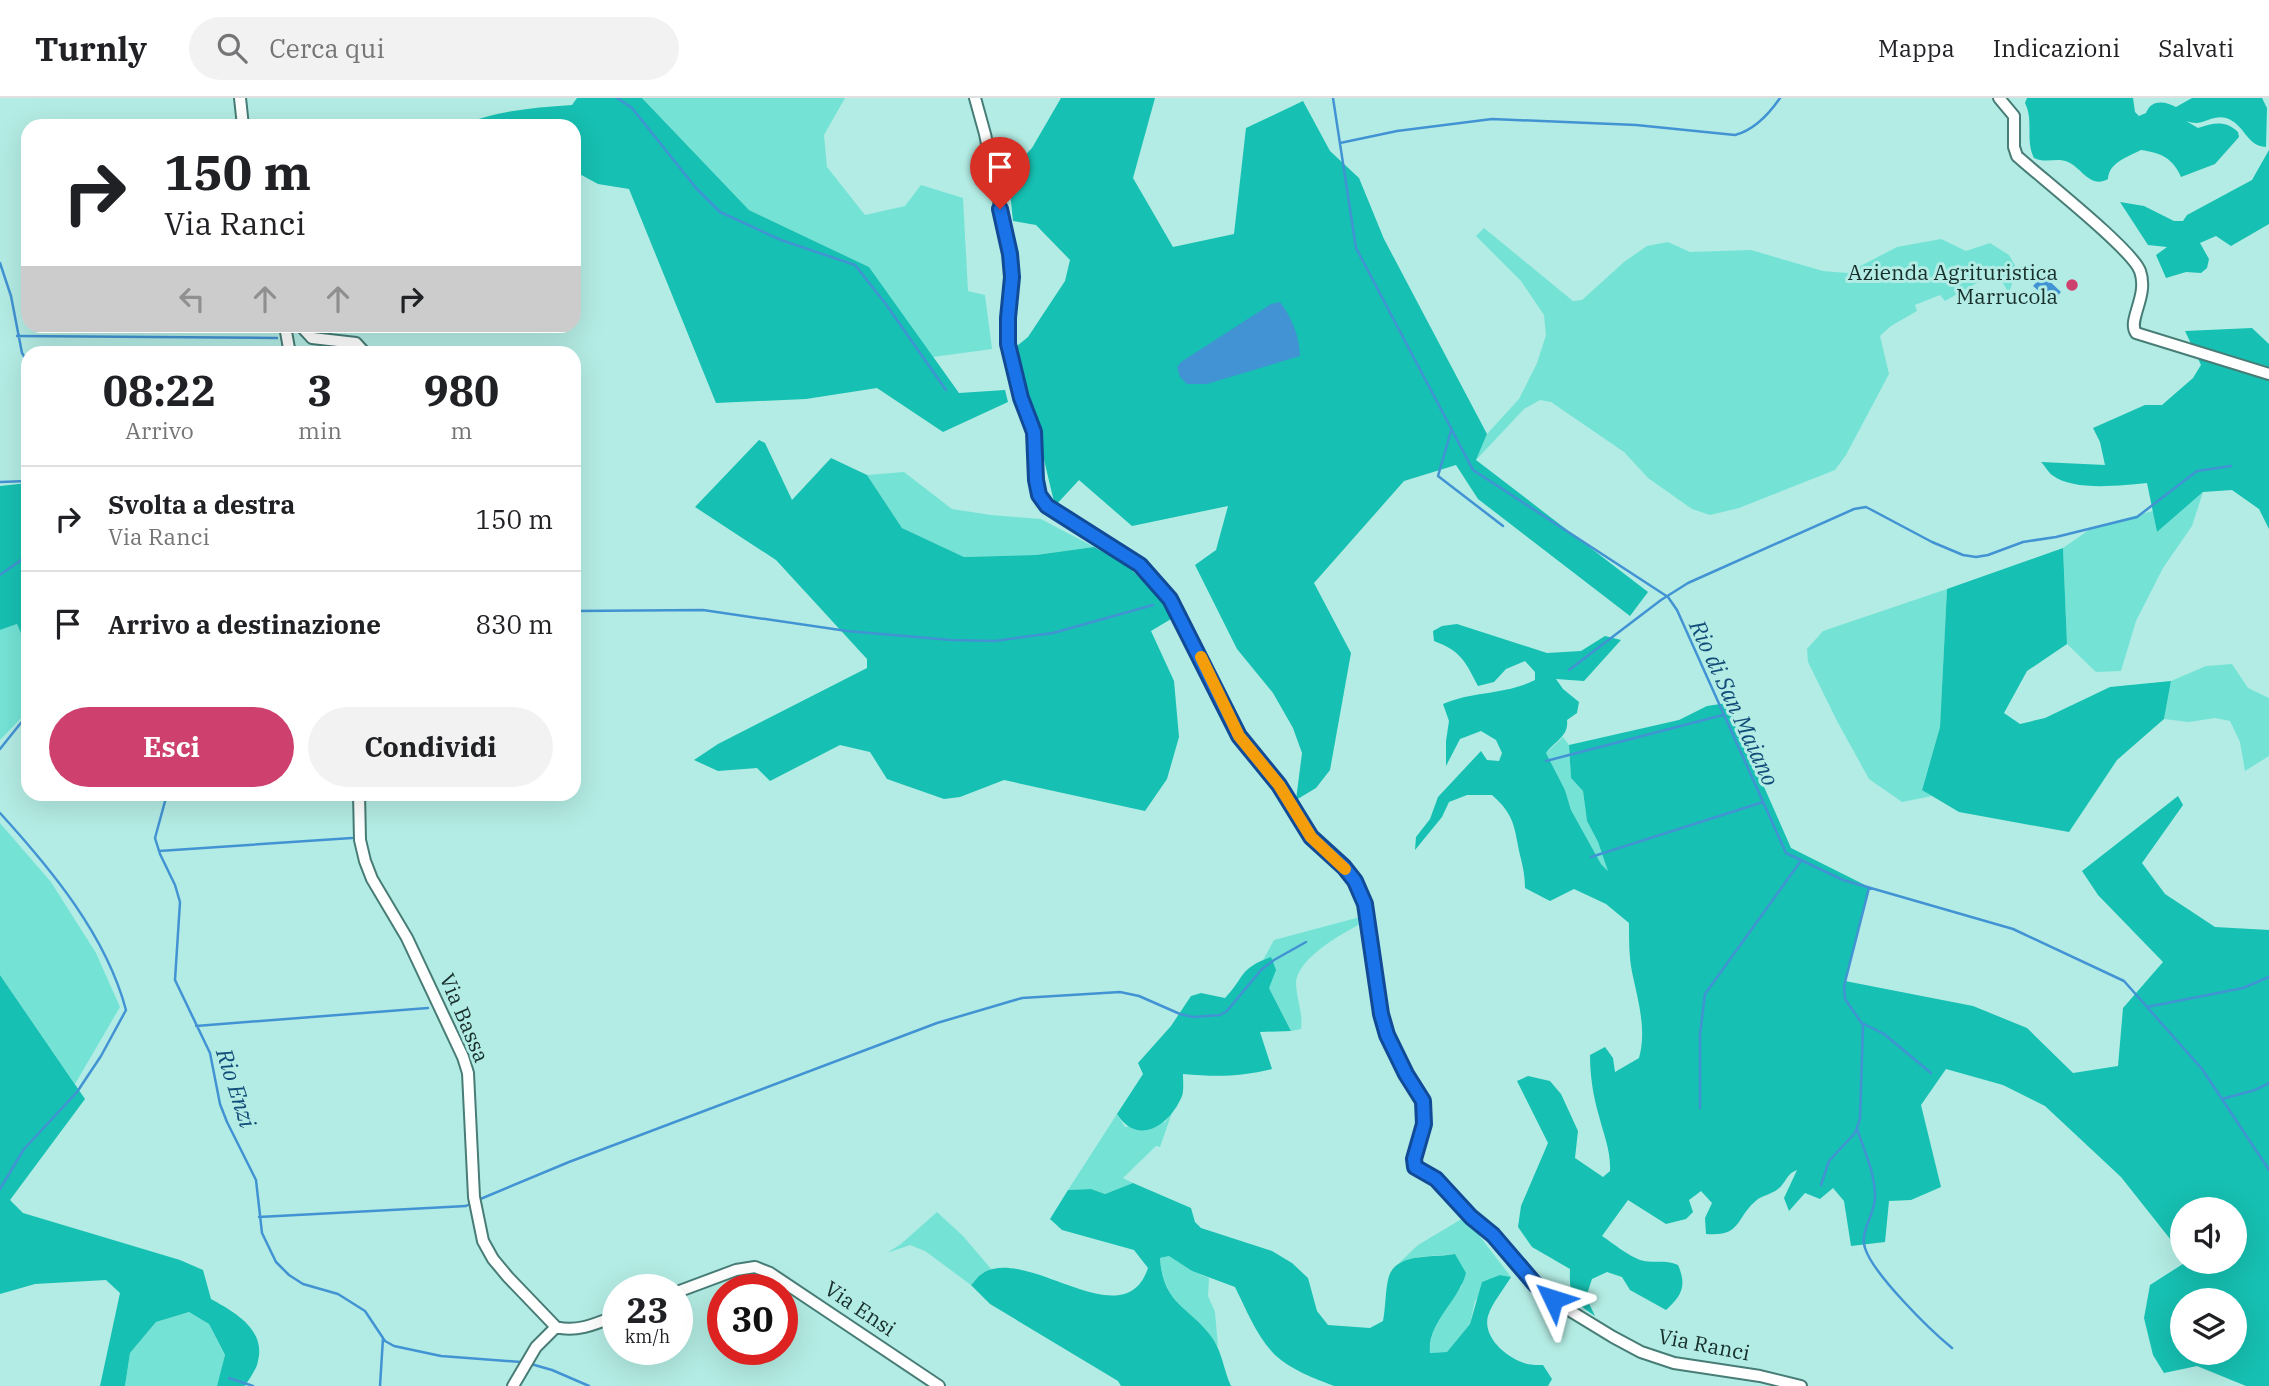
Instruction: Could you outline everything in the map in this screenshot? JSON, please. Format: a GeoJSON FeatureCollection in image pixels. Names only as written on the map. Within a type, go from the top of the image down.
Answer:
{"type":"FeatureCollection","features":[{"type":"Feature","properties":{"kind":"street"},"geometry":{"type":"LineString","coordinates":[[240,98],[242,119]]}},
{"type":"Feature","properties":{"kind":"street","name":"Via Ranci"},"geometry":{"type":"LineString","coordinates":[[975,98],[1010,254],[1012,277],[1008,344],[1021,398],[1034,432],[1039,495],[1047,506],[1140,565],[1170,599],[1239,736],[1279,785],[1311,837],[1344,867],[1355,881],[1365,904],[1381,1014],[1387,1035],[1423,1101],[1424,1124],[1414,1159],[1415,1167],[1436,1179],[1471,1217],[1493,1235],[1535,1284],[1572,1312],[1613,1337],[1642,1352],[1674,1363],[1760,1376],[1801,1386]]}},
{"type":"Feature","properties":{"kind":"street"},"geometry":{"type":"LineString","coordinates":[[1999,98],[2014,116],[2014,147],[2017,156],[2138,266],[2143,289],[2132,327],[2136,333],[2269,374]]}},
{"type":"Feature","properties":{"kind":"street"},"geometry":{"type":"LineString","coordinates":[[307,333],[312,338],[356,343],[359,346]]}},
{"type":"Feature","properties":{"kind":"street","name":"Via Bassa"},"geometry":{"type":"LineString","coordinates":[[359,801],[359,829],[365,861],[372,879],[407,938],[468,1073],[475,1201],[483,1241],[493,1259],[556,1327]]}},
{"type":"Feature","properties":{"kind":"street","name":"Via Ensi"},"geometry":{"type":"LineString","coordinates":[[693,1286],[736,1270],[755,1267],[770,1273],[939,1386]]}},
{"type":"Feature","properties":{"kind":"street"},"geometry":{"type":"LineString","coordinates":[[518,1380],[536,1347],[556,1327],[566,1330],[602,1320]]}},
{"type":"Feature","properties":{"kind":"shaded area"},"geometry":{"type":"Polygon","coordinates":[[[577,98],[642,98],[749,210],[869,267],[959,393],[1005,390],[1008,402],[943,432],[877,388],[806,399],[716,403],[629,189],[598,184],[581,175],[581,119],[481,119],[501,113],[572,105],[577,98]]]}},
{"type":"Feature","properties":{"kind":"shaded area"},"geometry":{"type":"Polygon","coordinates":[[[642,98],[845,98],[824,135],[827,167],[865,215],[905,206],[921,185],[963,198],[968,291],[985,295],[992,349],[933,357],[869,267],[749,210],[642,98]]]}},
{"type":"Feature","properties":{"kind":"shaded area"},"geometry":{"type":"Polygon","coordinates":[[[1061,98],[1155,98],[1133,178],[1173,247],[1234,234],[1246,128],[1303,101],[1330,151],[1359,178],[1384,239],[1487,434],[1476,460],[1648,592],[1630,616],[1478,499],[1456,465],[1404,481],[1314,583],[1351,653],[1330,770],[1316,788],[1296,800],[1302,753],[1293,728],[1273,693],[1237,649],[1195,565],[1216,550],[1228,506],[1132,526],[1079,480],[1055,506],[1017,346],[1028,337],[1065,281],[1070,260],[1036,225],[1013,221],[1008,173],[1032,148],[1061,98]]]}},
{"type":"Feature","properties":{"kind":"shaded area"},"geometry":{"type":"Polygon","coordinates":[[[2027,98],[2133,98],[2135,112],[2139,116],[2146,113],[2151,105],[2159,102],[2176,107],[2192,98],[2262,98],[2267,108],[2266,147],[2254,143],[2237,125],[2226,118],[2218,117],[2197,123],[2186,121],[2198,128],[2224,124],[2238,132],[2239,137],[2215,164],[2181,177],[2166,158],[2141,150],[2115,164],[2108,179],[2091,180],[2068,162],[2034,158],[2025,103],[2027,98]]]}},
{"type":"Feature","properties":{"kind":"shaded area"},"geometry":{"type":"Polygon","coordinates":[[[2269,150],[2269,224],[2231,246],[2216,236],[2200,243],[2209,259],[2207,268],[2201,273],[2186,272],[2166,278],[2156,255],[2167,247],[2148,245],[2120,202],[2144,206],[2174,221],[2183,221],[2187,215],[2252,180],[2269,150]]]}},
{"type":"Feature","properties":{"kind":"shaded area"},"geometry":{"type":"Polygon","coordinates":[[[1484,228],[1573,301],[1582,300],[1624,262],[1647,246],[1668,242],[1690,252],[1751,250],[1823,271],[1847,273],[1897,247],[1941,239],[1966,251],[1990,243],[2009,255],[2017,269],[2009,293],[1996,272],[1945,301],[1940,295],[1915,305],[1917,311],[1891,326],[1880,336],[1889,374],[1846,455],[1835,470],[1739,508],[1710,515],[1692,509],[1648,478],[1624,452],[1551,402],[1540,400],[1524,409],[1476,460],[1487,434],[1519,399],[1537,363],[1546,335],[1544,315],[1521,281],[1476,236],[1484,228]]]}},
{"type":"Feature","properties":{"kind":"shaded area"},"geometry":{"type":"Polygon","coordinates":[[[2043,275],[2061,292],[2052,302],[2033,286],[2043,275]]]}},
{"type":"Feature","properties":{"kind":"shaded area"},"geometry":{"type":"Polygon","coordinates":[[[1280,302],[1294,327],[1300,356],[1207,384],[1187,384],[1180,377],[1177,367],[1181,362],[1271,304],[1280,302]]]}},
{"type":"Feature","properties":{"kind":"shaded area"},"geometry":{"type":"Polygon","coordinates":[[[2252,328],[2269,344],[2269,529],[2259,509],[2232,490],[2203,492],[2157,532],[2147,483],[2112,486],[2073,484],[2052,475],[2041,462],[2105,465],[2100,442],[2093,428],[2145,405],[2162,405],[2193,378],[2201,365],[2185,331],[2252,328]]]}},
{"type":"Feature","properties":{"kind":"shaded area"},"geometry":{"type":"Polygon","coordinates":[[[759,440],[765,443],[792,500],[831,458],[867,475],[902,528],[964,557],[1036,555],[1094,547],[1127,565],[1161,600],[1171,619],[1151,631],[1174,681],[1179,737],[1167,779],[1145,811],[1004,780],[960,797],[944,799],[887,779],[870,752],[840,745],[770,781],[757,768],[718,771],[694,760],[718,744],[867,668],[867,659],[776,560],[695,507],[759,440]]]}},
{"type":"Feature","properties":{"kind":"shaded area"},"geometry":{"type":"Polygon","coordinates":[[[904,472],[952,509],[1041,519],[1094,547],[1036,555],[964,557],[902,528],[867,475],[904,472]]]}},
{"type":"Feature","properties":{"kind":"shaded area"},"geometry":{"type":"Polygon","coordinates":[[[21,484],[21,633],[17,624],[0,630],[0,486],[21,484]]]}},
{"type":"Feature","properties":{"kind":"shaded area"},"geometry":{"type":"Polygon","coordinates":[[[2203,492],[2192,526],[2163,568],[2136,621],[2121,671],[2096,672],[2067,644],[2063,548],[2093,527],[2153,511],[2157,532],[2203,492]]]}},
{"type":"Feature","properties":{"kind":"shaded area"},"geometry":{"type":"Polygon","coordinates":[[[2063,548],[2067,644],[2027,671],[2004,713],[2020,724],[2045,718],[2110,687],[2171,681],[2164,719],[2117,760],[2069,832],[1959,812],[1922,790],[1940,727],[1947,589],[2063,548]]]}},
{"type":"Feature","properties":{"kind":"shaded area"},"geometry":{"type":"Polygon","coordinates":[[[1947,589],[1940,727],[1922,789],[1932,796],[1902,802],[1869,779],[1808,662],[1807,649],[1823,631],[1947,589]]]}},
{"type":"Feature","properties":{"kind":"shaded area"},"geometry":{"type":"Polygon","coordinates":[[[17,624],[21,633],[21,718],[0,740],[0,630],[17,624]]]}},
{"type":"Feature","properties":{"kind":"shaded area"},"geometry":{"type":"Polygon","coordinates":[[[1457,624],[1547,653],[1581,651],[1605,636],[1621,640],[1584,681],[1556,679],[1563,689],[1579,702],[1577,713],[1567,720],[1564,734],[1546,753],[1565,790],[1571,810],[1601,864],[1608,871],[1587,821],[1583,791],[1571,778],[1569,745],[1679,720],[1707,706],[1727,703],[1791,848],[1869,887],[1845,981],[1973,1006],[2027,1028],[2073,1073],[2118,1066],[2123,1008],[2163,962],[2098,895],[2082,871],[2178,796],[2183,805],[2142,863],[2165,894],[2215,927],[2269,930],[2269,1386],[2246,1386],[2197,1366],[2164,1373],[2153,1355],[2144,1318],[2150,1285],[2170,1272],[2247,1274],[2247,1197],[2170,1197],[2170,1239],[2121,1177],[2045,1106],[2003,1085],[1946,1069],[1921,1105],[1941,1187],[1911,1200],[1889,1201],[1885,1242],[1851,1246],[1844,1201],[1833,1188],[1820,1199],[1805,1193],[1789,1211],[1784,1198],[1797,1170],[1778,1189],[1758,1199],[1733,1229],[1718,1234],[1706,1234],[1705,1218],[1712,1203],[1701,1191],[1689,1200],[1693,1212],[1686,1219],[1666,1224],[1628,1200],[1602,1236],[1640,1260],[1678,1265],[1682,1285],[1676,1300],[1666,1310],[1630,1290],[1622,1277],[1607,1272],[1592,1279],[1586,1297],[1595,1316],[1577,1302],[1570,1286],[1570,1269],[1532,1247],[1518,1227],[1521,1206],[1548,1143],[1517,1081],[1528,1076],[1550,1081],[1561,1094],[1578,1131],[1575,1158],[1603,1177],[1610,1171],[1608,1150],[1591,1078],[1590,1055],[1605,1047],[1613,1058],[1615,1072],[1639,1058],[1642,1026],[1631,966],[1629,923],[1606,904],[1574,889],[1550,901],[1525,888],[1515,829],[1505,809],[1492,795],[1467,795],[1449,802],[1442,817],[1415,850],[1416,837],[1430,819],[1438,797],[1481,751],[1487,760],[1499,761],[1502,753],[1496,740],[1481,731],[1460,739],[1446,766],[1449,721],[1443,704],[1513,688],[1535,680],[1535,672],[1525,661],[1506,669],[1494,682],[1478,686],[1461,658],[1434,641],[1433,631],[1442,626],[1457,624]]]}},
{"type":"Feature","properties":{"kind":"shaded area"},"geometry":{"type":"Polygon","coordinates":[[[2232,664],[2248,688],[2269,698],[2269,756],[2245,771],[2240,742],[2230,721],[2215,718],[2189,722],[2164,719],[2171,681],[2206,666],[2232,664]]]}},
{"type":"Feature","properties":{"kind":"shaded area"},"geometry":{"type":"Polygon","coordinates":[[[1563,737],[1569,745],[1571,778],[1583,791],[1587,821],[1609,872],[1601,864],[1571,810],[1565,790],[1546,753],[1563,737]]]}},
{"type":"Feature","properties":{"kind":"shaded area"},"geometry":{"type":"Polygon","coordinates":[[[0,823],[51,882],[96,953],[120,1007],[75,1084],[0,975],[0,823]]]}},
{"type":"Feature","properties":{"kind":"shaded area"},"geometry":{"type":"Polygon","coordinates":[[[1360,917],[1362,923],[1321,948],[1303,966],[1296,985],[1301,1029],[1291,1031],[1269,988],[1263,960],[1274,940],[1360,917]]]}},
{"type":"Feature","properties":{"kind":"shaded area"},"geometry":{"type":"Polygon","coordinates":[[[1271,957],[1276,970],[1269,988],[1291,1031],[1260,1032],[1272,1069],[1228,1076],[1183,1074],[1182,1096],[1170,1116],[1162,1123],[1144,1130],[1125,1124],[1117,1114],[1143,1074],[1138,1063],[1171,1026],[1191,996],[1201,993],[1225,998],[1247,969],[1271,957]]]}},
{"type":"Feature","properties":{"kind":"shaded area"},"geometry":{"type":"Polygon","coordinates":[[[0,975],[85,1099],[10,1200],[23,1213],[180,1260],[203,1270],[211,1299],[246,1323],[257,1340],[257,1364],[245,1386],[217,1386],[225,1355],[209,1324],[189,1312],[156,1322],[130,1353],[125,1386],[100,1386],[120,1293],[106,1280],[35,1284],[0,1294],[0,975]]]}},
{"type":"Feature","properties":{"kind":"shaded area"},"geometry":{"type":"Polygon","coordinates":[[[1174,1107],[1160,1147],[1156,1146],[1123,1178],[1133,1183],[1105,1194],[1091,1189],[1068,1190],[1117,1114],[1125,1127],[1165,1122],[1174,1107]]]}},
{"type":"Feature","properties":{"kind":"shaded area"},"geometry":{"type":"Polygon","coordinates":[[[1133,1183],[1191,1208],[1195,1222],[1201,1228],[1272,1251],[1292,1263],[1308,1278],[1317,1311],[1328,1325],[1370,1328],[1383,1321],[1388,1281],[1393,1268],[1408,1260],[1455,1254],[1466,1273],[1433,1331],[1430,1353],[1447,1352],[1470,1324],[1482,1282],[1500,1275],[1511,1277],[1488,1316],[1489,1332],[1505,1352],[1527,1364],[1543,1365],[1552,1379],[1548,1386],[1334,1386],[1295,1369],[1275,1355],[1257,1331],[1235,1287],[1192,1271],[1169,1256],[1160,1258],[1166,1286],[1179,1304],[1213,1339],[1231,1386],[1121,1386],[1118,1381],[990,1304],[971,1285],[983,1273],[1002,1268],[1024,1271],[1097,1294],[1118,1295],[1136,1288],[1148,1268],[1134,1250],[1062,1230],[1050,1219],[1068,1190],[1091,1189],[1105,1194],[1133,1183]]]}},
{"type":"Feature","properties":{"kind":"shaded area"},"geometry":{"type":"Polygon","coordinates":[[[937,1212],[963,1236],[992,1270],[982,1273],[971,1285],[925,1251],[910,1245],[887,1253],[937,1212]]]}},
{"type":"Feature","properties":{"kind":"shaded area"},"geometry":{"type":"Polygon","coordinates":[[[1465,1217],[1511,1277],[1500,1275],[1475,1301],[1470,1324],[1447,1352],[1430,1353],[1435,1326],[1462,1286],[1455,1254],[1418,1257],[1399,1263],[1418,1245],[1465,1217]]]}},
{"type":"Feature","properties":{"kind":"shaded area"},"geometry":{"type":"Polygon","coordinates":[[[1169,1256],[1209,1278],[1208,1296],[1215,1312],[1218,1347],[1167,1288],[1160,1258],[1169,1256]]]}},
{"type":"Feature","properties":{"kind":"shaded area"},"geometry":{"type":"Polygon","coordinates":[[[189,1312],[209,1324],[225,1356],[217,1386],[125,1386],[130,1353],[156,1322],[189,1312]]]}},
{"type":"Feature","properties":{"kind":"waterway"},"geometry":{"type":"LineString","coordinates":[[617,98],[632,108],[696,188],[720,212],[781,240],[855,265],[946,390]]}},
{"type":"Feature","properties":{"kind":"waterway","name":"Rio di San Maiano"},"geometry":{"type":"LineString","coordinates":[[1333,98],[1356,248],[1473,470],[1668,597],[1677,610],[1786,853],[1843,880],[2013,929],[2124,981],[2202,1069],[2269,1170]]}},
{"type":"Feature","properties":{"kind":"waterway"},"geometry":{"type":"LineString","coordinates":[[1340,143],[1397,131],[1492,119],[1636,125],[1735,135],[1760,121],[1780,98]]}},
{"type":"Feature","properties":{"kind":"waterway","name":"Rio Enzi"},"geometry":{"type":"LineString","coordinates":[[0,263],[11,296],[21,348]]}},
{"type":"Feature","properties":{"kind":"waterway"},"geometry":{"type":"LineString","coordinates":[[17,336],[277,338]]}},
{"type":"Feature","properties":{"kind":"waterway"},"geometry":{"type":"LineString","coordinates":[[1451,431],[1438,476],[1503,526]]}},
{"type":"Feature","properties":{"kind":"waterway"},"geometry":{"type":"LineString","coordinates":[[1569,670],[1661,600],[1688,583],[1854,509],[1866,507],[1932,542],[1963,555],[1976,557],[2023,542],[2056,537],[2137,517],[2197,471],[2231,466]]}},
{"type":"Feature","properties":{"kind":"waterway"},"geometry":{"type":"LineString","coordinates":[[0,482],[21,481]]}},
{"type":"Feature","properties":{"kind":"waterway"},"geometry":{"type":"LineString","coordinates":[[0,575],[21,560]]}},
{"type":"Feature","properties":{"kind":"waterway"},"geometry":{"type":"LineString","coordinates":[[581,611],[703,610],[847,631],[995,641],[1053,633],[1153,605]]}},
{"type":"Feature","properties":{"kind":"waterway"},"geometry":{"type":"LineString","coordinates":[[1546,761],[1723,715]]}},
{"type":"Feature","properties":{"kind":"waterway"},"geometry":{"type":"LineString","coordinates":[[0,749],[21,723]]}},
{"type":"Feature","properties":{"kind":"waterway","name":"Rio Enzi"},"geometry":{"type":"LineString","coordinates":[[165,801],[155,838],[180,902],[175,980],[210,1053],[220,1104],[227,1122],[256,1180],[262,1233],[276,1262],[303,1284],[338,1294],[365,1311],[385,1341],[394,1346],[441,1356],[521,1362]]}},
{"type":"Feature","properties":{"kind":"waterway"},"geometry":{"type":"LineString","coordinates":[[1591,857],[1763,802]]}},
{"type":"Feature","properties":{"kind":"waterway"},"geometry":{"type":"LineString","coordinates":[[0,813],[57,880],[91,929],[117,982],[126,1010],[101,1056],[77,1092],[24,1149],[0,1189]]}},
{"type":"Feature","properties":{"kind":"waterway"},"geometry":{"type":"LineString","coordinates":[[159,851],[352,838]]}},
{"type":"Feature","properties":{"kind":"waterway"},"geometry":{"type":"LineString","coordinates":[[1700,1108],[1700,1034],[1705,994],[1800,862]]}},
{"type":"Feature","properties":{"kind":"waterway"},"geometry":{"type":"LineString","coordinates":[[1821,1185],[1829,1161],[1855,1133],[1860,1119],[1863,1025],[1845,999],[1844,986],[1869,888]]}},
{"type":"Feature","properties":{"kind":"waterway"},"geometry":{"type":"LineString","coordinates":[[478,1200],[569,1162],[937,1023],[1022,998],[1120,992],[1139,996],[1193,1017],[1220,1015],[1227,1011],[1261,970],[1306,942]]}},
{"type":"Feature","properties":{"kind":"waterway"},"geometry":{"type":"LineString","coordinates":[[2147,1007],[2243,988],[2269,977]]}},
{"type":"Feature","properties":{"kind":"waterway"},"geometry":{"type":"LineString","coordinates":[[196,1026],[428,1008]]}},
{"type":"Feature","properties":{"kind":"waterway"},"geometry":{"type":"LineString","coordinates":[[1864,1024],[1884,1034],[1931,1073]]}},
{"type":"Feature","properties":{"kind":"waterway"},"geometry":{"type":"LineString","coordinates":[[2222,1099],[2255,1090],[2269,1083]]}},
{"type":"Feature","properties":{"kind":"waterway"},"geometry":{"type":"LineString","coordinates":[[1857,1129],[1875,1187],[1875,1202],[1864,1235],[1865,1248],[1890,1286],[1952,1348]]}},
{"type":"Feature","properties":{"kind":"waterway"},"geometry":{"type":"LineString","coordinates":[[259,1217],[466,1206],[472,1203]]}},
{"type":"Feature","properties":{"kind":"waterway"},"geometry":{"type":"LineString","coordinates":[[380,1386],[383,1338]]}},
{"type":"Feature","properties":{"kind":"waterway"},"geometry":{"type":"LineString","coordinates":[[531,1364],[589,1386]]}},
{"type":"Feature","properties":{"kind":"waterway"},"geometry":{"type":"LineString","coordinates":[[229,1378],[253,1386]]}},
{"type":"Feature","properties":{"kind":"slow traffic"},"geometry":{"type":"LineString","coordinates":[[1201,657],[1245,745],[1268,769],[1311,837],[1345,869]]}},
{"type":"Feature","properties":{"kind":"place","name":"Azienda Agrituristica Marrucola"},"geometry":{"type":"Point","coordinates":[2072,285]}},
{"type":"Feature","properties":{"kind":"route"},"geometry":{"type":"LineString","coordinates":[[1000,209],[1012,277],[1008,344],[1021,398],[1034,432],[1039,495],[1047,506],[1140,565],[1170,599],[1239,736],[1268,769],[1311,837],[1344,867],[1355,881],[1365,904],[1381,1014],[1387,1035],[1423,1101],[1424,1124],[1414,1159],[1415,1167],[1436,1179],[1471,1217],[1493,1235],[1535,1284],[1553,1299]]}}]}
